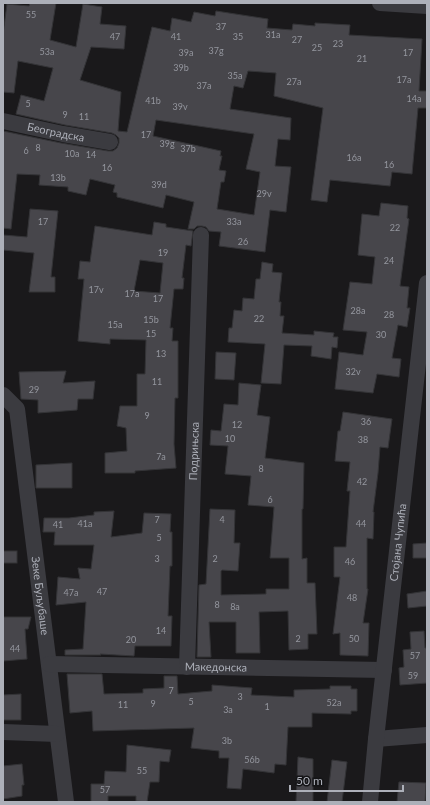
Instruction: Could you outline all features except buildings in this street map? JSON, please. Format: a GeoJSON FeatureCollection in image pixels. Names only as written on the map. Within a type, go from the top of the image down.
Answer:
{"type":"FeatureCollection","features":[{"type":"Feature","properties":{"kind":"street"},"geometry":{"type":"LineString","coordinates":[[380,3],[427,6]]}},
{"type":"Feature","properties":{"kind":"street","name":"Београдска"},"geometry":{"type":"LineString","coordinates":[[3,121],[62,134],[110,142]]}},
{"type":"Feature","properties":{"kind":"street","name":"Подрињска"},"geometry":{"type":"LineString","coordinates":[[187,666],[201,235]]}},
{"type":"Feature","properties":{"kind":"street","name":"Стојана Чупића"},"geometry":{"type":"LineString","coordinates":[[370,802],[427,283]]}},
{"type":"Feature","properties":{"kind":"street","name":"Зеке Буљубаше"},"geometry":{"type":"LineString","coordinates":[[3,394],[17,409],[66,802]]}},
{"type":"Feature","properties":{"kind":"street","name":"Македонска"},"geometry":{"type":"LineString","coordinates":[[49,664],[384,670]]}},
{"type":"Feature","properties":{"kind":"street"},"geometry":{"type":"LineString","coordinates":[[3,732],[57,734]]}},
{"type":"Feature","properties":{"kind":"street"},"geometry":{"type":"LineString","coordinates":[[376,739],[427,735]]}}]}
